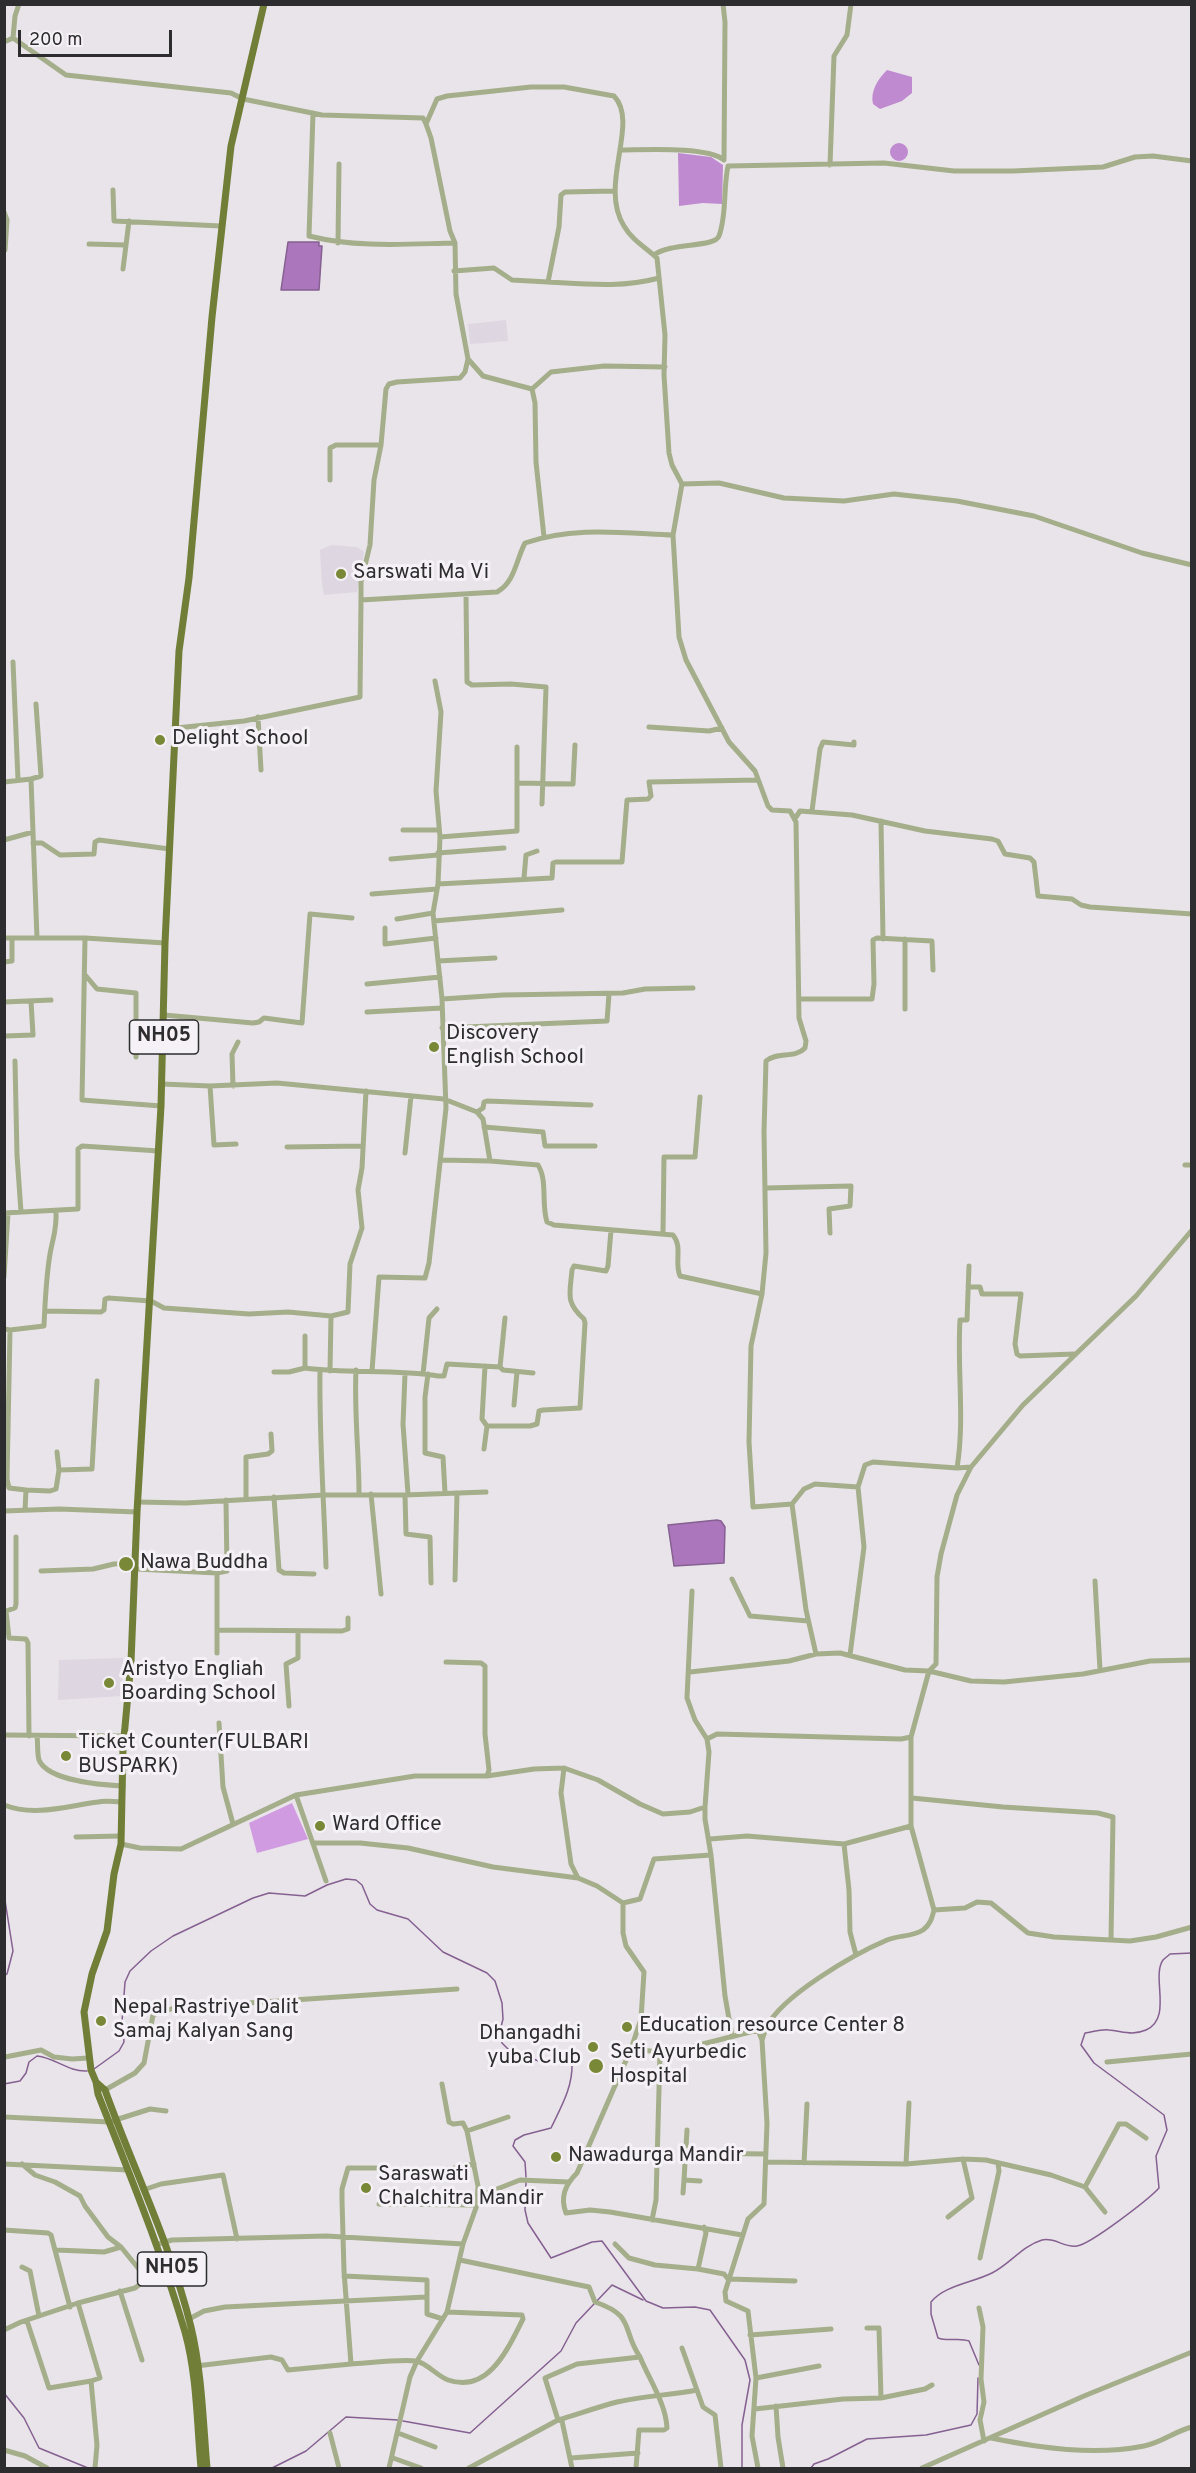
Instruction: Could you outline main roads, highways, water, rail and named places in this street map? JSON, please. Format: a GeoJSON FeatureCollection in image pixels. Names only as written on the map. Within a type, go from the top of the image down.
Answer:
{"type":"FeatureCollection","features":[{"type":"Feature","properties":{"kind":"main road","name":"NH05"},"geometry":{"type":"LineString","coordinates":[[207,2469],[189,2319],[143,2190],[96,2089],[88,2058],[84,2012],[92,1974],[107,1931],[121,1840],[124,1736],[131,1662],[137,1512],[159,1151],[165,943],[179,651],[191,557],[221,226],[231,146],[264,4]]}},
{"type":"Feature","properties":{"kind":"main road","name":"NH05"},"geometry":{"type":"LineString","coordinates":[[96,2082],[105,2090],[112,2121],[128,2170],[161,2243],[195,2367],[201,2469]]}},
{"type":"Feature","properties":{"kind":"waterway"},"geometry":{"type":"LineString","coordinates":[[94,2069],[119,2051],[124,2042],[122,2022],[125,1982],[130,1971],[151,1951],[173,1936],[253,1898],[269,1893],[305,1896],[346,1879],[356,1880],[362,1885],[370,1904],[377,1910],[408,1919],[443,1952],[487,1973],[495,1981],[502,2003],[503,2019],[500,2031],[502,2043],[509,2050],[544,2063],[563,2059],[572,2063],[571,2080],[551,2128],[524,2135],[515,2140],[513,2146],[525,2162],[526,2177]]}},
{"type":"Feature","properties":{"kind":"waterway"},"geometry":{"type":"LineString","coordinates":[[4,1894],[13,1951],[7,1974],[4,1976]]}},
{"type":"Feature","properties":{"kind":"waterway"},"geometry":{"type":"LineString","coordinates":[[979,2365],[969,2341],[938,2338],[931,2314],[931,2302],[937,2296],[951,2288],[992,2273],[1028,2246],[1042,2240],[1047,2239],[1072,2246],[1084,2243],[1120,2220],[1159,2188],[1156,2156],[1167,2130],[1164,2115],[1094,2063],[1081,2045],[1085,2033],[1100,2030],[1136,2033],[1154,2024],[1160,2007],[1159,1976],[1163,1960],[1170,1954],[1192,1953]]}},
{"type":"Feature","properties":{"kind":"waterway"},"geometry":{"type":"LineString","coordinates":[[4,2084],[20,2081],[26,2073],[29,2062],[37,2056],[80,2071],[87,2071]]}},
{"type":"Feature","properties":{"kind":"waterway"},"geometry":{"type":"LineString","coordinates":[[526,2182],[525,2210],[528,2223],[551,2258],[592,2242],[602,2241],[646,2301],[663,2308],[695,2307],[710,2310],[745,2360],[750,2380],[742,2425],[742,2468]]}},
{"type":"Feature","properties":{"kind":"waterway"},"geometry":{"type":"LineString","coordinates":[[403,2421],[470,2433],[561,2351],[576,2323],[612,2285],[643,2300]]}},
{"type":"Feature","properties":{"kind":"waterway"},"geometry":{"type":"LineString","coordinates":[[811,2468],[814,2464],[867,2439],[926,2435],[971,2425],[977,2414],[978,2378]]}},
{"type":"Feature","properties":{"kind":"waterway"},"geometry":{"type":"LineString","coordinates":[[4,2393],[24,2418],[39,2448],[88,2468]]}},
{"type":"Feature","properties":{"kind":"waterway"},"geometry":{"type":"LineString","coordinates":[[272,2468],[306,2451],[346,2417],[398,2420]]}},
{"type":"Feature","properties":{"kind":"place","name":"Sarswati Ma Vi"},"geometry":{"type":"Point","coordinates":[341,574]}},
{"type":"Feature","properties":{"kind":"place","name":"Delight School"},"geometry":{"type":"Point","coordinates":[160,740]}},
{"type":"Feature","properties":{"kind":"place","name":"Discovery English School"},"geometry":{"type":"Point","coordinates":[434,1047]}},
{"type":"Feature","properties":{"kind":"place","name":"Nawa Buddha"},"geometry":{"type":"Point","coordinates":[126,1564]}},
{"type":"Feature","properties":{"kind":"place","name":"Aristyo Engliah Boarding School"},"geometry":{"type":"Point","coordinates":[109,1683]}},
{"type":"Feature","properties":{"kind":"place","name":"Ticket Counter(FULBARI BUSPARK)"},"geometry":{"type":"Point","coordinates":[66,1756]}},
{"type":"Feature","properties":{"kind":"place","name":"Ward Office"},"geometry":{"type":"Point","coordinates":[320,1826]}},
{"type":"Feature","properties":{"kind":"place","name":"Nepal Rastriye Dalit Samaj Kalyan Sang"},"geometry":{"type":"Point","coordinates":[101,2021]}},
{"type":"Feature","properties":{"kind":"place","name":"Education resource Center 8"},"geometry":{"type":"Point","coordinates":[627,2027]}},
{"type":"Feature","properties":{"kind":"place","name":"Dhangadhi yuba Club"},"geometry":{"type":"Point","coordinates":[593,2047]}},
{"type":"Feature","properties":{"kind":"place","name":"Seti Ayurbedic Hospital"},"geometry":{"type":"Point","coordinates":[596,2066]}},
{"type":"Feature","properties":{"kind":"place","name":"Nawadurga Mandir"},"geometry":{"type":"Point","coordinates":[556,2157]}},
{"type":"Feature","properties":{"kind":"place","name":"Saraswati Chalchitra Mandir"},"geometry":{"type":"Point","coordinates":[366,2188]}}]}
